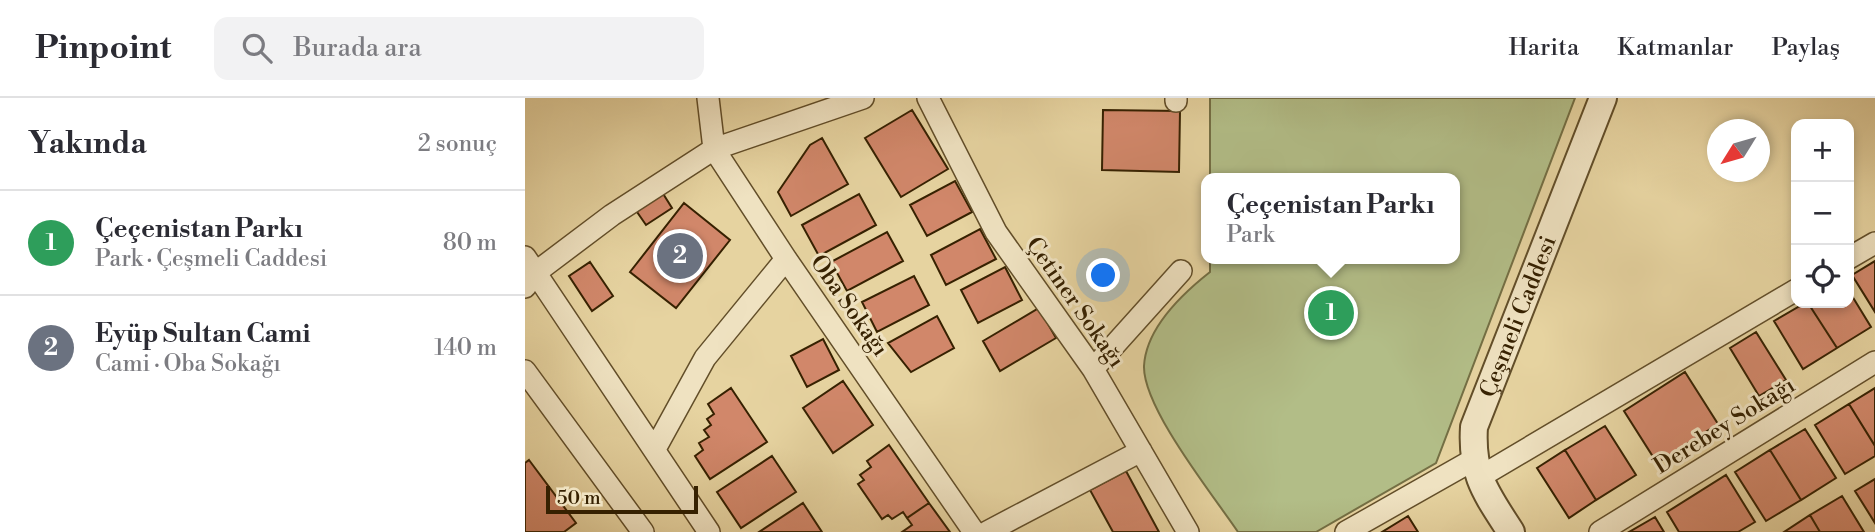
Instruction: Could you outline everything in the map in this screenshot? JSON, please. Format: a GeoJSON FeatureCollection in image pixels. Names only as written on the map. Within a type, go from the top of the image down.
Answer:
{"type":"FeatureCollection","features":[{"type":"Feature","properties":{"kind":"street","name":"Oba Sokağı"},"geometry":{"type":"LineString","coordinates":[[708,98],[715,149],[786,259],[974,532]]}},
{"type":"Feature","properties":{"kind":"street"},"geometry":{"type":"LineString","coordinates":[[709,532],[655,449],[528,272],[715,149],[863,98]]}},
{"type":"Feature","properties":{"kind":"street","name":"Çetiner Sokağı"},"geometry":{"type":"LineString","coordinates":[[928,98],[996,232],[1093,369],[1188,532]]}},
{"type":"Feature","properties":{"kind":"street","name":"Çeşmeli Caddesi"},"geometry":{"type":"LineString","coordinates":[[1476,469],[1473,427],[1603,98]]}},
{"type":"Feature","properties":{"kind":"street"},"geometry":{"type":"LineString","coordinates":[[1854,255],[1875,243]]}},
{"type":"Feature","properties":{"kind":"street"},"geometry":{"type":"LineString","coordinates":[[655,449],[705,358],[786,259]]}},
{"type":"Feature","properties":{"kind":"street"},"geometry":{"type":"LineString","coordinates":[[1093,369],[1181,271]]}},
{"type":"Feature","properties":{"kind":"street"},"geometry":{"type":"LineString","coordinates":[[1346,532],[1476,469],[1791,293]]}},
{"type":"Feature","properties":{"kind":"street","name":"Derebey Sokağı"},"geometry":{"type":"LineString","coordinates":[[1600,532],[1875,362]]}},
{"type":"Feature","properties":{"kind":"street"},"geometry":{"type":"LineString","coordinates":[[525,371],[643,532]]}},
{"type":"Feature","properties":{"kind":"street"},"geometry":{"type":"LineString","coordinates":[[987,532],[1141,451]]}},
{"type":"Feature","properties":{"kind":"street"},"geometry":{"type":"LineString","coordinates":[[1476,469],[1511,532]]}},
{"type":"Feature","properties":{"kind":"green space"},"geometry":{"type":"Polygon","coordinates":[[[1210,98],[1575,98],[1436,463],[1316,532],[1238,532],[1181,451],[1155,404],[1147,384],[1144,366],[1151,338],[1177,301],[1210,272],[1210,264],[1460,264],[1460,173],[1210,173],[1210,98]]]}},
{"type":"Feature","properties":{"kind":"building"},"geometry":{"type":"Polygon","coordinates":[[[912,110],[948,169],[901,197],[865,138],[912,110]]]}},
{"type":"Feature","properties":{"kind":"building"},"geometry":{"type":"Polygon","coordinates":[[[1103,110],[1180,111],[1179,172],[1102,170],[1103,110]]]}},
{"type":"Feature","properties":{"kind":"building"},"geometry":{"type":"Polygon","coordinates":[[[822,138],[848,184],[791,216],[778,192],[810,145],[822,138]]]}},
{"type":"Feature","properties":{"kind":"building"},"geometry":{"type":"Polygon","coordinates":[[[955,181],[972,212],[927,236],[910,205],[955,181]]]}},
{"type":"Feature","properties":{"kind":"building"},"geometry":{"type":"Polygon","coordinates":[[[662,192],[672,208],[646,225],[635,209],[662,192]]]}},
{"type":"Feature","properties":{"kind":"building"},"geometry":{"type":"Polygon","coordinates":[[[859,194],[876,225],[819,256],[802,225],[859,194]]]}},
{"type":"Feature","properties":{"kind":"building"},"geometry":{"type":"Polygon","coordinates":[[[684,203],[730,240],[676,308],[630,272],[684,203]]]}},
{"type":"Feature","properties":{"kind":"building"},"geometry":{"type":"Polygon","coordinates":[[[980,229],[996,259],[946,285],[931,255],[980,229]]]}},
{"type":"Feature","properties":{"kind":"building"},"geometry":{"type":"Polygon","coordinates":[[[887,232],[903,261],[847,291],[831,262],[887,232]]]}},
{"type":"Feature","properties":{"kind":"building"},"geometry":{"type":"Polygon","coordinates":[[[1875,261],[1875,312],[1854,278],[1854,274],[1875,261]]]}},
{"type":"Feature","properties":{"kind":"building"},"geometry":{"type":"Polygon","coordinates":[[[590,262],[613,296],[592,311],[569,276],[590,262]]]}},
{"type":"Feature","properties":{"kind":"building"},"geometry":{"type":"Polygon","coordinates":[[[1005,267],[1022,300],[978,323],[961,290],[1005,267]]]}},
{"type":"Feature","properties":{"kind":"building"},"geometry":{"type":"Polygon","coordinates":[[[914,276],[929,305],[877,332],[862,302],[914,276]]]}},
{"type":"Feature","properties":{"kind":"building"},"geometry":{"type":"Polygon","coordinates":[[[1854,299],[1871,327],[1837,348],[1811,308],[1854,308],[1854,299]]]}},
{"type":"Feature","properties":{"kind":"building"},"geometry":{"type":"Polygon","coordinates":[[[1039,308],[1056,338],[1000,371],[983,341],[1039,308]]]}},
{"type":"Feature","properties":{"kind":"building"},"geometry":{"type":"Polygon","coordinates":[[[1796,308],[1811,308],[1837,348],[1803,369],[1774,321],[1796,308]]]}},
{"type":"Feature","properties":{"kind":"building"},"geometry":{"type":"Polygon","coordinates":[[[937,316],[954,348],[911,372],[888,343],[937,316]]]}},
{"type":"Feature","properties":{"kind":"building"},"geometry":{"type":"Polygon","coordinates":[[[1756,332],[1786,380],[1759,396],[1730,348],[1756,332]]]}},
{"type":"Feature","properties":{"kind":"building"},"geometry":{"type":"Polygon","coordinates":[[[823,339],[839,370],[807,387],[791,356],[823,339]]]}},
{"type":"Feature","properties":{"kind":"building"},"geometry":{"type":"Polygon","coordinates":[[[1685,372],[1718,424],[1657,463],[1624,411],[1685,372]]]}},
{"type":"Feature","properties":{"kind":"building"},"geometry":{"type":"Polygon","coordinates":[[[843,381],[873,425],[833,453],[803,408],[843,381]]]}},
{"type":"Feature","properties":{"kind":"building"},"geometry":{"type":"Polygon","coordinates":[[[731,388],[767,442],[710,479],[695,456],[703,450],[699,443],[709,437],[704,430],[711,425],[707,419],[714,414],[708,404],[731,388]]]}},
{"type":"Feature","properties":{"kind":"building"},"geometry":{"type":"Polygon","coordinates":[[[1875,388],[1875,446],[1849,404],[1875,388]]]}},
{"type":"Feature","properties":{"kind":"building"},"geometry":{"type":"Polygon","coordinates":[[[1849,404],[1875,446],[1875,456],[1845,474],[1815,425],[1849,404]]]}},
{"type":"Feature","properties":{"kind":"building"},"geometry":{"type":"Polygon","coordinates":[[[1605,426],[1636,475],[1596,500],[1565,450],[1605,426]]]}},
{"type":"Feature","properties":{"kind":"building"},"geometry":{"type":"Polygon","coordinates":[[[1805,429],[1836,478],[1801,500],[1770,450],[1805,429]]]}},
{"type":"Feature","properties":{"kind":"building"},"geometry":{"type":"Polygon","coordinates":[[[889,445],[929,503],[907,518],[903,512],[892,519],[888,515],[882,519],[858,484],[864,480],[860,475],[871,467],[867,461],[889,445]]]}},
{"type":"Feature","properties":{"kind":"building"},"geometry":{"type":"Polygon","coordinates":[[[1565,450],[1596,500],[1569,518],[1537,468],[1565,450]]]}},
{"type":"Feature","properties":{"kind":"building"},"geometry":{"type":"Polygon","coordinates":[[[1770,450],[1801,500],[1766,521],[1735,472],[1770,450]]]}},
{"type":"Feature","properties":{"kind":"building"},"geometry":{"type":"Polygon","coordinates":[[[772,456],[796,492],[741,528],[717,492],[772,456]]]}},
{"type":"Feature","properties":{"kind":"building"},"geometry":{"type":"Polygon","coordinates":[[[529,460],[576,523],[564,532],[525,532],[525,463],[529,460]]]}},
{"type":"Feature","properties":{"kind":"building"},"geometry":{"type":"Polygon","coordinates":[[[1126,471],[1159,532],[1113,532],[1090,490],[1126,471]]]}},
{"type":"Feature","properties":{"kind":"building"},"geometry":{"type":"Polygon","coordinates":[[[1726,475],[1755,522],[1738,532],[1679,532],[1667,512],[1726,475]]]}},
{"type":"Feature","properties":{"kind":"building"},"geometry":{"type":"Polygon","coordinates":[[[1875,479],[1875,523],[1855,491],[1875,479]]]}},
{"type":"Feature","properties":{"kind":"building"},"geometry":{"type":"Polygon","coordinates":[[[1842,496],[1864,532],[1820,532],[1810,515],[1842,496]]]}},
{"type":"Feature","properties":{"kind":"building"},"geometry":{"type":"Polygon","coordinates":[[[803,503],[822,532],[759,532],[803,503]]]}},
{"type":"Feature","properties":{"kind":"building"},"geometry":{"type":"Polygon","coordinates":[[[929,503],[950,532],[902,532],[912,525],[907,518],[929,503]]]}},
{"type":"Feature","properties":{"kind":"building"},"geometry":{"type":"Polygon","coordinates":[[[1810,515],[1820,532],[1784,532],[1810,515]]]}},
{"type":"Feature","properties":{"kind":"building"},"geometry":{"type":"Polygon","coordinates":[[[1408,516],[1418,532],[1382,532],[1408,516]]]}},
{"type":"Feature","properties":{"kind":"building"},"geometry":{"type":"Polygon","coordinates":[[[1655,517],[1664,532],[1629,532],[1655,517]]]}},
{"type":"Feature","properties":{"kind":"place","name":"Eyüp Sultan Cami"},"geometry":{"type":"Point","coordinates":[680,256]}},
{"type":"Feature","properties":{"kind":"place","name":"Çeçenistan Parkı"},"geometry":{"type":"Point","coordinates":[1331,313]}}]}
